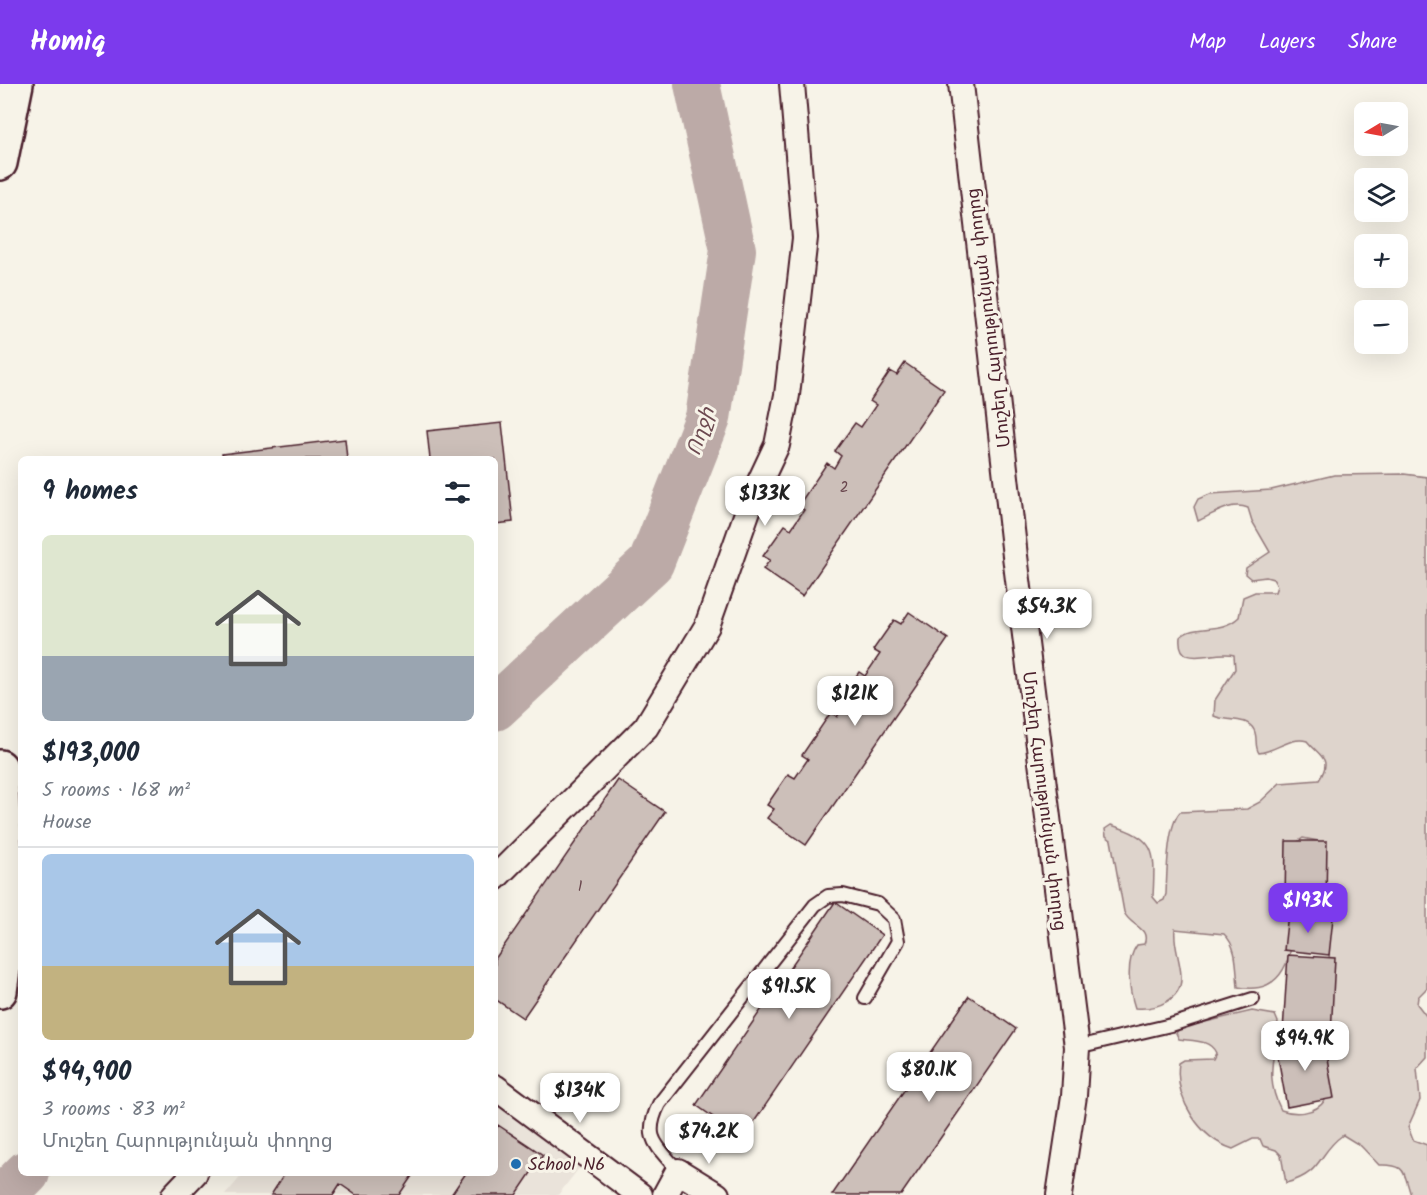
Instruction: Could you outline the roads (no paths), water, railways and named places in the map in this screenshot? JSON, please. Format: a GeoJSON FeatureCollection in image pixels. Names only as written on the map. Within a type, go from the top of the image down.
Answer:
{"type":"FeatureCollection","features":[{"type":"Feature","properties":{"kind":"highway"},"geometry":{"type":"LineString","coordinates":[[0,163],[16,84]]}},
{"type":"Feature","properties":{"kind":"highway"},"geometry":{"type":"LineString","coordinates":[[0,766],[9,926],[0,992]]}},
{"type":"Feature","properties":{"kind":"street"},"geometry":{"type":"LineString","coordinates":[[498,875],[646,727],[707,626],[753,496],[777,445],[787,395],[805,238],[792,84]]}},
{"type":"Feature","properties":{"kind":"street","name":"Մուշեղ Հարությունյան փողոց"},"geometry":{"type":"LineString","coordinates":[[962,84],[1018,580],[1077,1047],[1074,1096],[1059,1195]]}},
{"type":"Feature","properties":{"kind":"street"},"geometry":{"type":"LineString","coordinates":[[498,1089],[640,1195]]}},
{"type":"Feature","properties":{"kind":"street"},"geometry":{"type":"LineString","coordinates":[[665,1195],[678,1171],[717,1195]]}},
{"type":"Feature","properties":{"kind":"street"},"geometry":{"type":"LineString","coordinates":[[174,1195],[192,1176]]}},
{"type":"Feature","properties":{"kind":"lane"},"geometry":{"type":"LineString","coordinates":[[678,1171],[654,1143],[650,1123],[659,1104],[815,905],[828,896],[843,895],[878,904],[894,919],[898,941],[865,998]]}},
{"type":"Feature","properties":{"kind":"lane"},"geometry":{"type":"LineString","coordinates":[[1077,1047],[1171,1025],[1253,999]]}},
{"type":"Feature","properties":{"kind":"waterway","name":"Ողջի"},"geometry":{"type":"LineString","coordinates":[[498,705],[651,563],[708,418],[733,250],[697,84]]}},
{"type":"Feature","properties":{"kind":"waterway","name":"Ողջի"},"geometry":{"type":"LineString","coordinates":[[5,1195],[24,1176]]}},
{"type":"Feature","properties":{"kind":"place","name":"School N6"},"geometry":{"type":"Point","coordinates":[516,1164]}}]}
